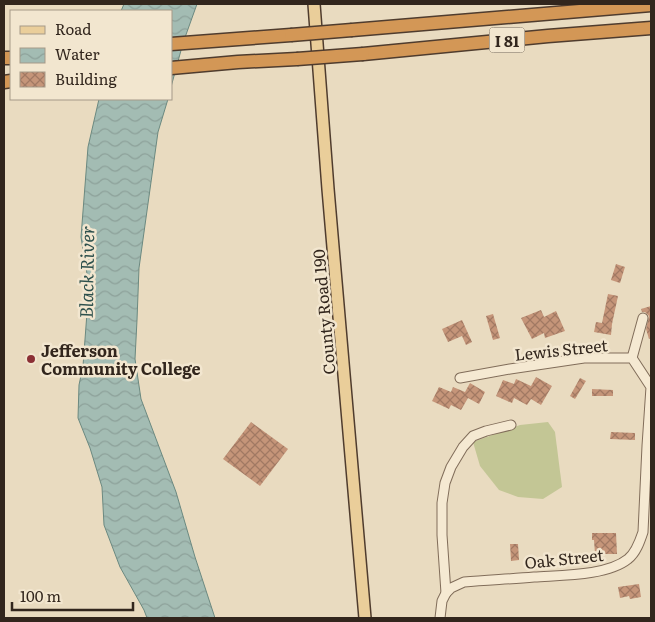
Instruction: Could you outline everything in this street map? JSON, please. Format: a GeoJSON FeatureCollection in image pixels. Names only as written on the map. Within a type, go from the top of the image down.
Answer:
{"type":"FeatureCollection","features":[{"type":"Feature","properties":{"kind":"highway","name":"I 81"},"geometry":{"type":"LineString","coordinates":[[172,44],[651,5]]}},
{"type":"Feature","properties":{"kind":"highway","name":"I 81"},"geometry":{"type":"LineString","coordinates":[[172,68],[363,54],[651,28]]}},
{"type":"Feature","properties":{"kind":"main road","name":"County Road 190"},"geometry":{"type":"LineString","coordinates":[[314,4],[365,618]]}},
{"type":"Feature","properties":{"kind":"street"},"geometry":{"type":"LineString","coordinates":[[632,358],[643,318]]}},
{"type":"Feature","properties":{"kind":"street","name":"Lewis Street"},"geometry":{"type":"LineString","coordinates":[[460,378],[584,358],[632,358],[651,388],[647,446]]}},
{"type":"Feature","properties":{"kind":"street"},"geometry":{"type":"LineString","coordinates":[[440,618],[442,601],[446,593],[442,536],[442,504],[445,483],[451,467],[463,447],[473,436],[511,425]]}},
{"type":"Feature","properties":{"kind":"street","name":"Oak Street"},"geometry":{"type":"LineString","coordinates":[[446,593],[451,588],[464,582],[597,571],[613,568],[629,559],[639,543],[643,532],[647,446]]}},
{"type":"Feature","properties":{"kind":"green space"},"geometry":{"type":"Polygon","coordinates":[[[548,422],[555,432],[562,487],[543,499],[518,497],[499,490],[480,466],[473,442],[520,425],[548,422]]]}},
{"type":"Feature","properties":{"kind":"water"},"geometry":{"type":"Polygon","coordinates":[[[124,4],[197,4],[183,43],[172,83],[172,10],[121,10],[124,4]]]}},
{"type":"Feature","properties":{"kind":"water"},"geometry":{"type":"Polygon","coordinates":[[[99,100],[168,100],[158,132],[139,268],[135,359],[141,399],[176,492],[215,618],[147,618],[120,567],[104,525],[102,487],[78,418],[79,385],[83,366],[89,286],[81,237],[88,147],[99,100]]]}},
{"type":"Feature","properties":{"kind":"building"},"geometry":{"type":"Polygon","coordinates":[[[616,264],[625,267],[620,283],[611,280],[616,264]]]}},
{"type":"Feature","properties":{"kind":"building"},"geometry":{"type":"Polygon","coordinates":[[[608,294],[618,296],[611,335],[594,332],[596,322],[602,323],[608,294]]]}},
{"type":"Feature","properties":{"kind":"building"},"geometry":{"type":"Polygon","coordinates":[[[651,306],[651,338],[649,339],[646,329],[649,316],[642,312],[641,309],[651,306]]]}},
{"type":"Feature","properties":{"kind":"building"},"geometry":{"type":"Polygon","coordinates":[[[541,310],[544,317],[556,311],[565,331],[545,338],[544,333],[532,339],[521,318],[541,310]]]}},
{"type":"Feature","properties":{"kind":"building"},"geometry":{"type":"Polygon","coordinates":[[[493,314],[500,338],[493,340],[486,316],[493,314]]]}},
{"type":"Feature","properties":{"kind":"building"},"geometry":{"type":"Polygon","coordinates":[[[462,320],[472,342],[466,345],[462,336],[448,342],[442,329],[462,320]]]}},
{"type":"Feature","properties":{"kind":"building"},"geometry":{"type":"Polygon","coordinates":[[[536,377],[552,386],[541,405],[531,399],[527,405],[514,398],[512,403],[496,396],[503,380],[514,384],[516,379],[531,386],[536,377]]]}},
{"type":"Feature","properties":{"kind":"building"},"geometry":{"type":"Polygon","coordinates":[[[580,378],[586,381],[575,399],[570,396],[580,378]]]}},
{"type":"Feature","properties":{"kind":"building"},"geometry":{"type":"Polygon","coordinates":[[[470,383],[485,392],[479,404],[468,398],[461,410],[451,405],[449,409],[432,401],[439,387],[451,392],[453,387],[465,392],[470,383]]]}},
{"type":"Feature","properties":{"kind":"building"},"geometry":{"type":"Polygon","coordinates":[[[592,389],[613,390],[613,396],[592,396],[592,389]]]}},
{"type":"Feature","properties":{"kind":"building"},"geometry":{"type":"Polygon","coordinates":[[[251,422],[288,449],[260,486],[223,459],[251,422]]]}},
{"type":"Feature","properties":{"kind":"building"},"geometry":{"type":"Polygon","coordinates":[[[611,432],[635,433],[635,440],[610,439],[611,432]]]}},
{"type":"Feature","properties":{"kind":"building"},"geometry":{"type":"Polygon","coordinates":[[[592,533],[616,533],[617,554],[595,554],[592,533]]]}},
{"type":"Feature","properties":{"kind":"building"},"geometry":{"type":"Polygon","coordinates":[[[510,544],[518,544],[519,560],[511,561],[510,544]]]}},
{"type":"Feature","properties":{"kind":"building"},"geometry":{"type":"Polygon","coordinates":[[[639,584],[641,597],[630,599],[629,596],[620,598],[618,587],[639,584]]]}},
{"type":"Feature","properties":{"kind":"place","name":"Jefferson Community College"},"geometry":{"type":"Point","coordinates":[31,359]}},
{"type":"Feature","properties":{"kind":"water label","name":"Black River"},"geometry":{"type":"Point","coordinates":[86,272]}}]}
